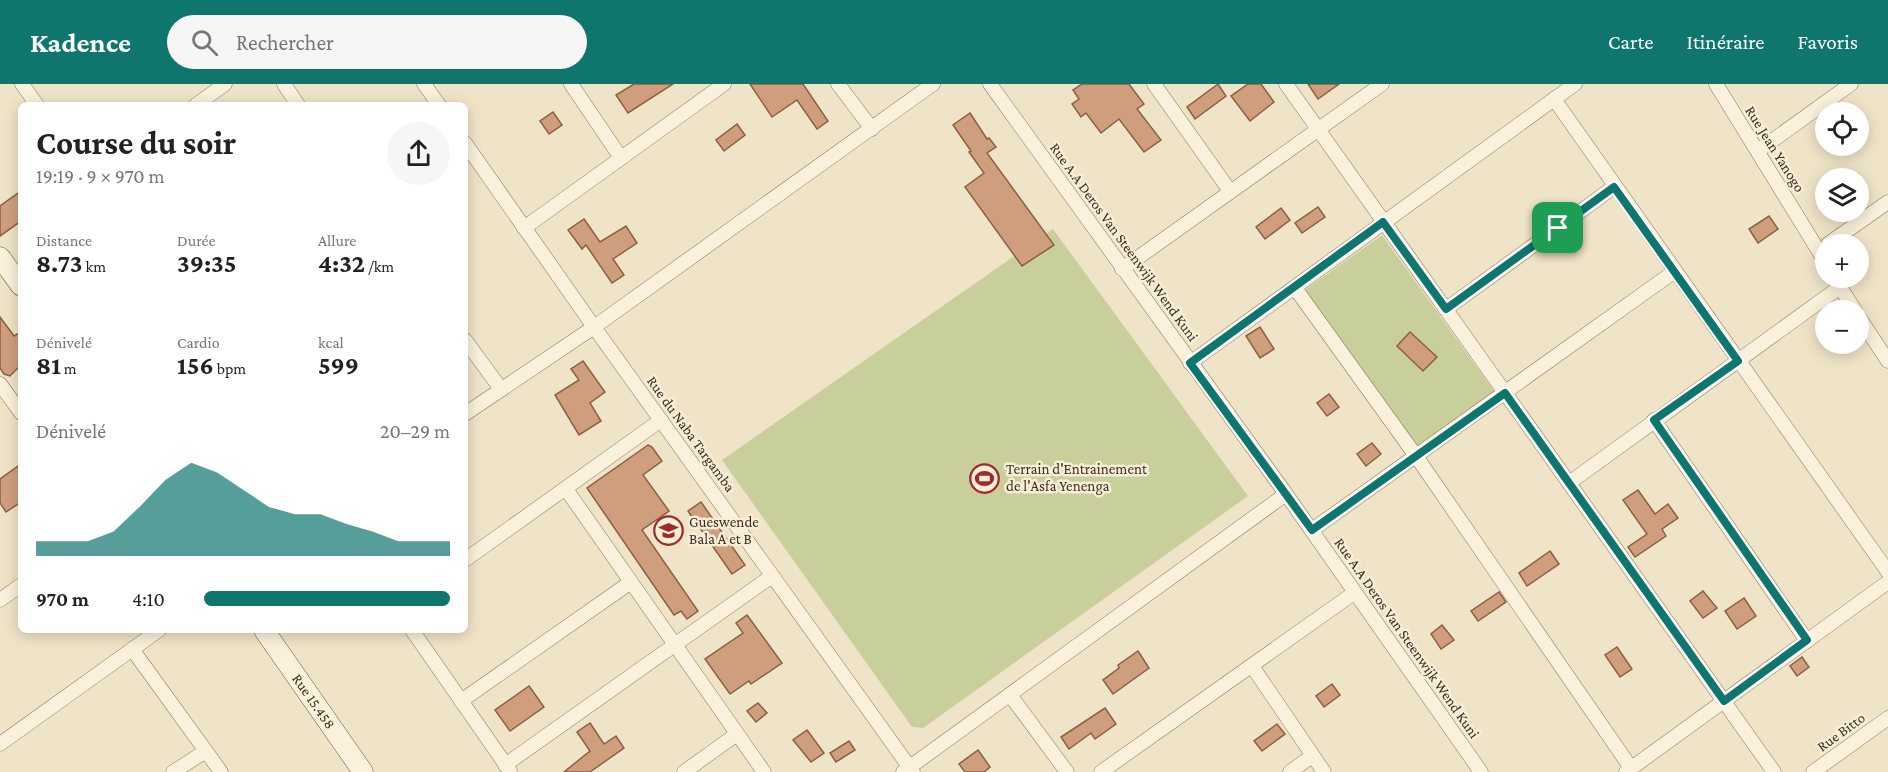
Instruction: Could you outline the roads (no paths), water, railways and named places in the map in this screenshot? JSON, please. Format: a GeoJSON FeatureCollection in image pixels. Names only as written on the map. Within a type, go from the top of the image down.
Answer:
{"type":"FeatureCollection","features":[{"type":"Feature","properties":{"kind":"main road"},"geometry":{"type":"LineString","coordinates":[[0,257],[18,282]]}},
{"type":"Feature","properties":{"kind":"main road","name":"Rue 15.458"},"geometry":{"type":"LineString","coordinates":[[266,633],[363,772]]}},
{"type":"Feature","properties":{"kind":"street"},"geometry":{"type":"LineString","coordinates":[[200,102],[225,84]]}},
{"type":"Feature","properties":{"kind":"street"},"geometry":{"type":"LineString","coordinates":[[284,84],[296,102]]}},
{"type":"Feature","properties":{"kind":"street"},"geometry":{"type":"LineString","coordinates":[[424,84],[437,102]]}},
{"type":"Feature","properties":{"kind":"street"},"geometry":{"type":"LineString","coordinates":[[571,84],[621,158]]}},
{"type":"Feature","properties":{"kind":"street"},"geometry":{"type":"LineString","coordinates":[[524,228],[724,84]]}},
{"type":"Feature","properties":{"kind":"street"},"geometry":{"type":"LineString","coordinates":[[838,84],[872,129]]}},
{"type":"Feature","properties":{"kind":"street"},"geometry":{"type":"LineString","coordinates":[[468,412],[594,327],[933,84]]}},
{"type":"Feature","properties":{"kind":"street","name":"Rue A.A Deros Van Steenwijk Wend Kuni"},"geometry":{"type":"LineString","coordinates":[[990,84],[1312,530],[1481,772]]}},
{"type":"Feature","properties":{"kind":"street"},"geometry":{"type":"LineString","coordinates":[[1154,84],[1230,191]]}},
{"type":"Feature","properties":{"kind":"street"},"geometry":{"type":"LineString","coordinates":[[1286,84],[1774,772]]}},
{"type":"Feature","properties":{"kind":"street"},"geometry":{"type":"LineString","coordinates":[[1122,269],[1382,84]]}},
{"type":"Feature","properties":{"kind":"street"},"geometry":{"type":"LineString","coordinates":[[1190,363],[1575,84]]}},
{"type":"Feature","properties":{"kind":"street","name":"Rue Jean Yanogo"},"geometry":{"type":"LineString","coordinates":[[1716,84],[1815,238]]}},
{"type":"Feature","properties":{"kind":"street"},"geometry":{"type":"LineString","coordinates":[[1758,152],[1851,84]]}},
{"type":"Feature","properties":{"kind":"street"},"geometry":{"type":"LineString","coordinates":[[27,86],[35,102]]}},
{"type":"Feature","properties":{"kind":"street"},"geometry":{"type":"LineString","coordinates":[[1554,99],[1888,572]]}},
{"type":"Feature","properties":{"kind":"street","name":"Rue du Naba Targamba"},"geometry":{"type":"LineString","coordinates":[[468,147],[908,770]]}},
{"type":"Feature","properties":{"kind":"street"},"geometry":{"type":"LineString","coordinates":[[1446,309],[1614,187]]}},
{"type":"Feature","properties":{"kind":"street"},"geometry":{"type":"LineString","coordinates":[[1846,234],[1888,202]]}},
{"type":"Feature","properties":{"kind":"street"},"geometry":{"type":"LineString","coordinates":[[1312,530],[1676,272]]}},
{"type":"Feature","properties":{"kind":"street"},"geometry":{"type":"LineString","coordinates":[[1295,288],[1416,456],[1629,770],[1888,582]]}},
{"type":"Feature","properties":{"kind":"street"},"geometry":{"type":"LineString","coordinates":[[1569,483],[1738,361],[1831,288]]}},
{"type":"Feature","properties":{"kind":"street"},"geometry":{"type":"LineString","coordinates":[[1869,332],[1888,361]]}},
{"type":"Feature","properties":{"kind":"street"},"geometry":{"type":"LineString","coordinates":[[468,344],[501,389]]}},
{"type":"Feature","properties":{"kind":"street"},"geometry":{"type":"LineString","coordinates":[[0,384],[18,409]]}},
{"type":"Feature","properties":{"kind":"street"},"geometry":{"type":"LineString","coordinates":[[468,558],[661,420]]}},
{"type":"Feature","properties":{"kind":"street"},"geometry":{"type":"LineString","coordinates":[[1654,420],[1807,640]]}},
{"type":"Feature","properties":{"kind":"street"},"geometry":{"type":"LineString","coordinates":[[566,489],[764,772]]}},
{"type":"Feature","properties":{"kind":"street"},"geometry":{"type":"LineString","coordinates":[[908,770],[1286,494]]}},
{"type":"Feature","properties":{"kind":"street"},"geometry":{"type":"LineString","coordinates":[[414,633],[508,768],[674,644],[772,576]]}},
{"type":"Feature","properties":{"kind":"street"},"geometry":{"type":"LineString","coordinates":[[461,701],[631,582]]}},
{"type":"Feature","properties":{"kind":"street"},"geometry":{"type":"LineString","coordinates":[[0,600],[18,587]]}},
{"type":"Feature","properties":{"kind":"street"},"geometry":{"type":"LineString","coordinates":[[1101,772],[1354,593]]}},
{"type":"Feature","properties":{"kind":"street"},"geometry":{"type":"LineString","coordinates":[[0,744],[155,633]]}},
{"type":"Feature","properties":{"kind":"street"},"geometry":{"type":"LineString","coordinates":[[132,649],[221,772]]}},
{"type":"Feature","properties":{"kind":"street"},"geometry":{"type":"LineString","coordinates":[[1252,666],[1324,772]]}},
{"type":"Feature","properties":{"kind":"street"},"geometry":{"type":"LineString","coordinates":[[1010,694],[1067,772]]}},
{"type":"Feature","properties":{"kind":"street","name":"Rue Bitto"},"geometry":{"type":"LineString","coordinates":[[1813,772],[1888,718]]}},
{"type":"Feature","properties":{"kind":"street"},"geometry":{"type":"LineString","coordinates":[[684,772],[737,734]]}},
{"type":"Feature","properties":{"kind":"street"},"geometry":{"type":"LineString","coordinates":[[173,772],[206,751]]}},
{"type":"Feature","properties":{"kind":"street"},"geometry":{"type":"LineString","coordinates":[[1290,772],[1312,756]]}},
{"type":"Feature","properties":{"kind":"place","name":"Terrain d'Entrainement de l'Asfa Yenenga"},"geometry":{"type":"Point","coordinates":[985,478]}},
{"type":"Feature","properties":{"kind":"place","name":"Gueswende Bala A et B"},"geometry":{"type":"Point","coordinates":[668,531]}}]}
